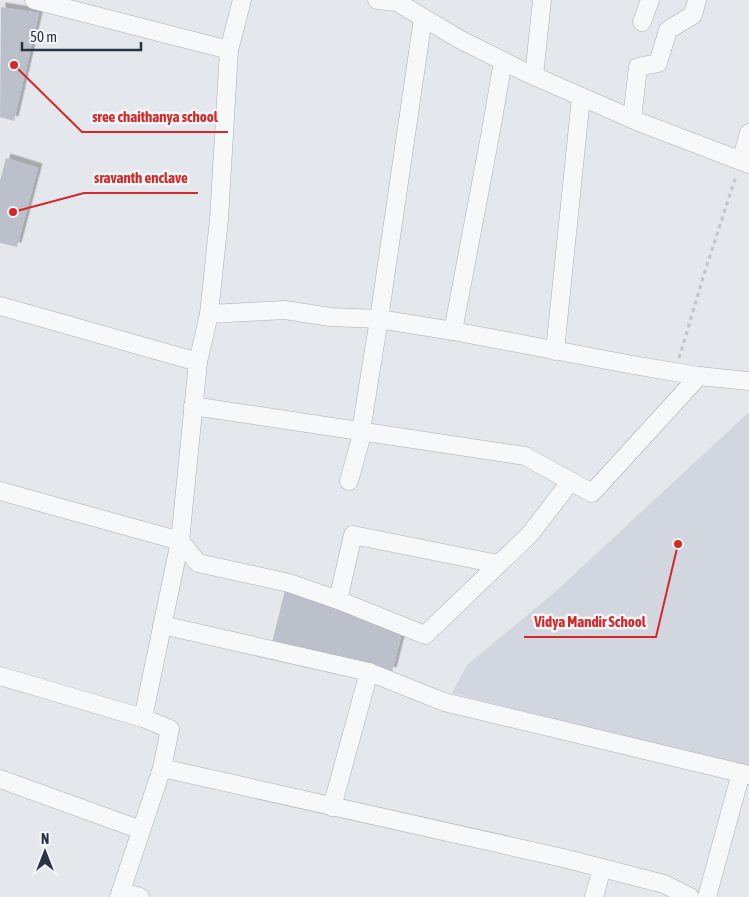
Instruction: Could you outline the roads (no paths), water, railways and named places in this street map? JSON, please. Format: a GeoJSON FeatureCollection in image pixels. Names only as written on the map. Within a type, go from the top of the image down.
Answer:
{"type":"FeatureCollection","features":[{"type":"Feature","properties":{"kind":"street"},"geometry":{"type":"LineString","coordinates":[[34,0],[229,50]]}},
{"type":"Feature","properties":{"kind":"street"},"geometry":{"type":"LineString","coordinates":[[143,718],[180,541],[198,362],[209,314],[219,219],[229,50],[242,0]]}},
{"type":"Feature","properties":{"kind":"street"},"geometry":{"type":"LineString","coordinates":[[377,0],[397,2],[459,39],[581,97],[632,119],[745,162],[749,133]]}},
{"type":"Feature","properties":{"kind":"street"},"geometry":{"type":"LineString","coordinates":[[534,76],[542,0]]}},
{"type":"Feature","properties":{"kind":"street"},"geometry":{"type":"LineString","coordinates":[[642,22],[650,0]]}},
{"type":"Feature","properties":{"kind":"street"},"geometry":{"type":"LineString","coordinates":[[632,119],[638,67],[658,63],[668,30],[694,15],[698,0]]}},
{"type":"Feature","properties":{"kind":"street"},"geometry":{"type":"LineString","coordinates":[[350,481],[361,438],[360,431],[379,319],[423,18]]}},
{"type":"Feature","properties":{"kind":"street"},"geometry":{"type":"LineString","coordinates":[[453,331],[503,61]]}},
{"type":"Feature","properties":{"kind":"street"},"geometry":{"type":"LineString","coordinates":[[555,351],[581,97]]}},
{"type":"Feature","properties":{"kind":"street"},"geometry":{"type":"LineString","coordinates":[[0,306],[198,362]]}},
{"type":"Feature","properties":{"kind":"street"},"geometry":{"type":"LineString","coordinates":[[209,314],[285,310],[330,316],[379,319],[675,372],[749,381]]}},
{"type":"Feature","properties":{"kind":"street"},"geometry":{"type":"LineString","coordinates":[[193,406],[525,456],[592,492],[699,376]]}},
{"type":"Feature","properties":{"kind":"street"},"geometry":{"type":"LineString","coordinates":[[0,491],[180,541],[198,564],[289,583],[338,600],[425,635],[530,534],[571,481]]}},
{"type":"Feature","properties":{"kind":"street"},"geometry":{"type":"LineString","coordinates":[[338,600],[352,535],[498,564]]}},
{"type":"Feature","properties":{"kind":"street"},"geometry":{"type":"LineString","coordinates":[[162,625],[369,672],[444,702],[745,774],[707,897]]}},
{"type":"Feature","properties":{"kind":"street"},"geometry":{"type":"LineString","coordinates":[[332,807],[369,672]]}},
{"type":"Feature","properties":{"kind":"street"},"geometry":{"type":"LineString","coordinates":[[0,676],[143,718],[170,729],[162,768],[120,894],[140,897]]}},
{"type":"Feature","properties":{"kind":"street"},"geometry":{"type":"LineString","coordinates":[[162,768],[545,854],[664,884],[690,897]]}},
{"type":"Feature","properties":{"kind":"street"},"geometry":{"type":"LineString","coordinates":[[0,779],[141,830]]}},
{"type":"Feature","properties":{"kind":"street"},"geometry":{"type":"LineString","coordinates":[[594,897],[602,868]]}},
{"type":"Feature","properties":{"kind":"place","name":"sree chaithanya school"},"geometry":{"type":"Point","coordinates":[14,65]}},
{"type":"Feature","properties":{"kind":"place","name":"sravanth enclave"},"geometry":{"type":"Point","coordinates":[13,212]}},
{"type":"Feature","properties":{"kind":"place","name":"Vidya Mandir School"},"geometry":{"type":"Point","coordinates":[678,544]}}]}
